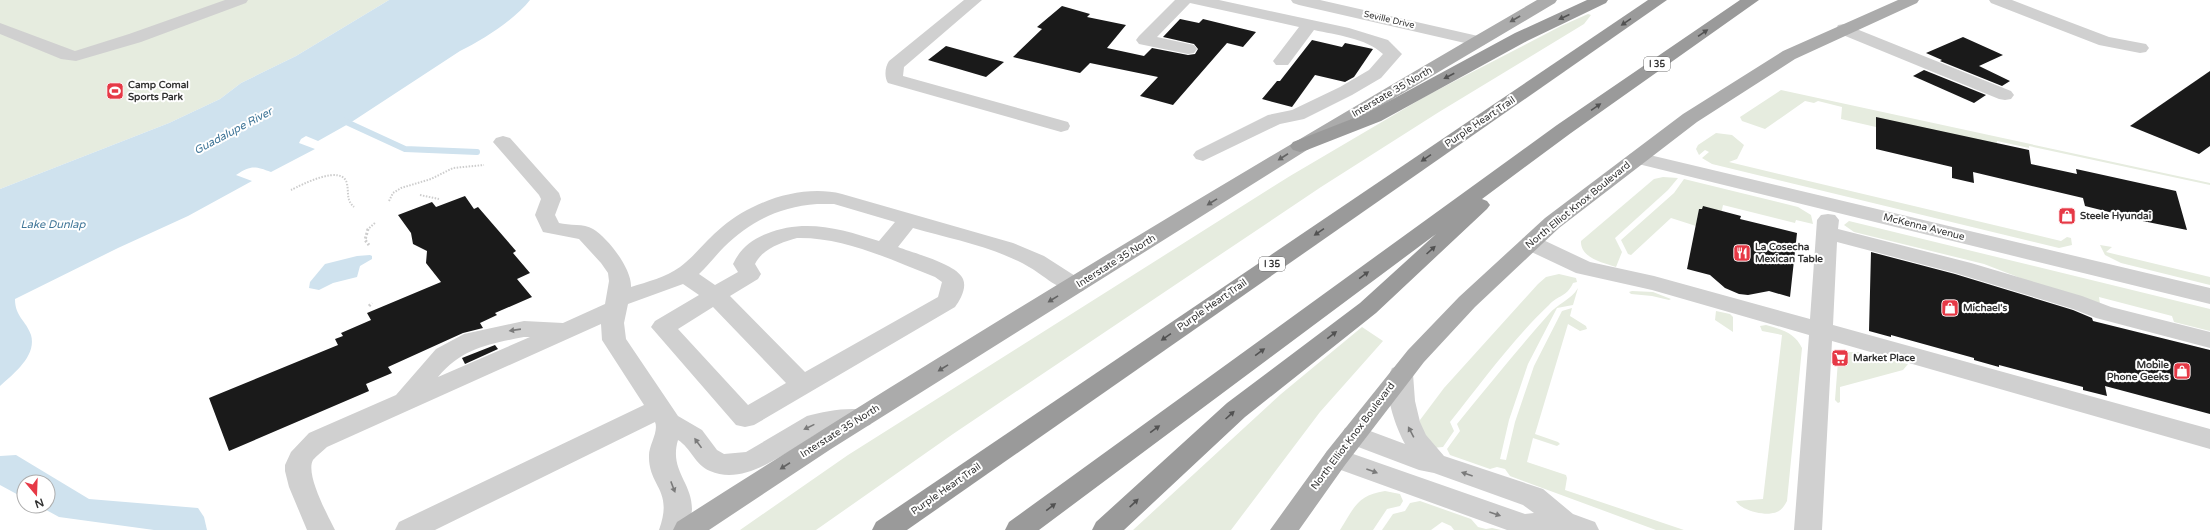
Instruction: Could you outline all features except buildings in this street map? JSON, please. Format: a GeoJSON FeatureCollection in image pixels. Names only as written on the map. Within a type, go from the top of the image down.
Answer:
{"type":"FeatureCollection","features":[{"type":"Feature","properties":{"kind":"highway"},"geometry":{"type":"LineString","coordinates":[[1300,146],[1374,117],[1521,37],[1600,0]]}},
{"type":"Feature","properties":{"kind":"highway","name":"Purple Heart Trail"},"geometry":{"type":"LineString","coordinates":[[886,530],[1659,0]]}},
{"type":"Feature","properties":{"kind":"highway","name":"I 35"},"geometry":{"type":"LineString","coordinates":[[1019,530],[1564,129],[1751,0]]}},
{"type":"Feature","properties":{"kind":"highway"},"geometry":{"type":"LineString","coordinates":[[1106,530],[1236,410],[1368,308],[1564,129]]}},
{"type":"Feature","properties":{"kind":"main road","name":"Interstate 35 North"},"geometry":{"type":"LineString","coordinates":[[687,530],[861,418],[1300,146],[1549,0]]}},
{"type":"Feature","properties":{"kind":"main road","name":"North Elliot Knox Boulevard"},"geometry":{"type":"LineString","coordinates":[[1284,530],[1336,458],[1401,374],[1467,302],[1552,223],[1703,110],[1789,55],[1911,0]]}},
{"type":"Feature","properties":{"kind":"street"},"geometry":{"type":"LineString","coordinates":[[0,28],[67,55],[76,56],[135,38],[240,0]]}},
{"type":"Feature","properties":{"kind":"street"},"geometry":{"type":"LineString","coordinates":[[974,0],[895,65],[894,79],[1061,126]]}},
{"type":"Feature","properties":{"kind":"street"},"geometry":{"type":"LineString","coordinates":[[1184,0],[1145,40],[1188,49]]}},
{"type":"Feature","properties":{"kind":"street"},"geometry":{"type":"LineString","coordinates":[[1196,0],[1349,33],[1382,44],[1393,54],[1375,74],[1346,91],[1297,115],[1275,119],[1203,155]]}},
{"type":"Feature","properties":{"kind":"street","name":"Seville Drive"},"geometry":{"type":"LineString","coordinates":[[1299,0],[1370,15],[1478,41]]}},
{"type":"Feature","properties":{"kind":"street"},"geometry":{"type":"LineString","coordinates":[[1370,15],[1380,0]]}},
{"type":"Feature","properties":{"kind":"street"},"geometry":{"type":"LineString","coordinates":[[1997,0],[2105,40],[2140,48],[2111,33],[2020,0]]}},
{"type":"Feature","properties":{"kind":"street"},"geometry":{"type":"LineString","coordinates":[[1282,61],[1309,25]]}},
{"type":"Feature","properties":{"kind":"street"},"geometry":{"type":"LineString","coordinates":[[1844,29],[2005,95]]}},
{"type":"Feature","properties":{"kind":"street"},"geometry":{"type":"LineString","coordinates":[[503,142],[549,193],[551,199],[545,216],[550,226],[560,230],[585,233],[617,269],[620,282],[611,324],[614,340],[664,416],[693,437],[713,462],[728,465],[753,460],[816,423],[855,417],[861,418]]}},
{"type":"Feature","properties":{"kind":"street","name":"McKenna Avenue"},"geometry":{"type":"LineString","coordinates":[[1637,158],[2210,296]]}},
{"type":"Feature","properties":{"kind":"street"},"geometry":{"type":"LineString","coordinates":[[321,530],[298,475],[300,460],[304,453],[318,440],[568,329],[616,305],[684,275],[744,219],[762,208],[813,197],[835,198],[1006,248],[1036,261],[1075,286]]}},
{"type":"Feature","properties":{"kind":"street"},"geometry":{"type":"LineString","coordinates":[[1808,530],[1830,204]]}},
{"type":"Feature","properties":{"kind":"street"},"geometry":{"type":"LineString","coordinates":[[884,250],[908,220]]}},
{"type":"Feature","properties":{"kind":"street"},"geometry":{"type":"LineString","coordinates":[[799,230],[817,230],[884,250],[943,272],[953,280],[952,291],[947,302],[745,418],[663,327],[716,296],[750,274],[744,264],[748,255],[757,246],[777,236],[799,230]]}},
{"type":"Feature","properties":{"kind":"street"},"geometry":{"type":"LineString","coordinates":[[1828,233],[1989,274],[2059,298],[2088,305],[2104,313],[2210,340]]}},
{"type":"Feature","properties":{"kind":"street"},"geometry":{"type":"LineString","coordinates":[[1531,243],[1596,272],[1654,283],[2210,439]]}},
{"type":"Feature","properties":{"kind":"street"},"geometry":{"type":"LineString","coordinates":[[684,275],[716,296],[803,385]]}},
{"type":"Feature","properties":{"kind":"street"},"geometry":{"type":"LineString","coordinates":[[1401,374],[1402,399],[1406,422],[1423,451],[1435,462],[1533,497],[1574,526]]}},
{"type":"Feature","properties":{"kind":"street"},"geometry":{"type":"LineString","coordinates":[[409,530],[664,416]]}},
{"type":"Feature","properties":{"kind":"street"},"geometry":{"type":"LineString","coordinates":[[664,416],[662,461],[678,503],[677,520],[673,530]]}},
{"type":"Feature","properties":{"kind":"street"},"geometry":{"type":"LineString","coordinates":[[1354,435],[1428,463],[1435,462]]}},
{"type":"Feature","properties":{"kind":"street"},"geometry":{"type":"LineString","coordinates":[[1336,458],[1525,525],[1574,526]]}},
{"type":"Feature","properties":{"kind":"path"},"geometry":{"type":"LineString","coordinates":[[389,201],[393,193],[401,188],[431,179],[453,168],[484,165]]}},
{"type":"Feature","properties":{"kind":"path"},"geometry":{"type":"LineString","coordinates":[[291,190],[319,177],[337,175],[342,176],[347,182],[350,205],[354,208]]}},
{"type":"Feature","properties":{"kind":"path"},"geometry":{"type":"LineString","coordinates":[[420,195],[432,196],[439,199]]}},
{"type":"Feature","properties":{"kind":"path"},"geometry":{"type":"LineString","coordinates":[[369,245],[365,240],[366,231],[375,223]]}},
{"type":"Feature","properties":{"kind":"path"},"geometry":{"type":"LineString","coordinates":[[369,306],[372,303]]}},
{"type":"Feature","properties":{"kind":"shaded area","name":"Camp Comal Sports Park"},"geometry":{"type":"Polygon","coordinates":[[[0,0],[389,0],[296,56],[241,83],[220,99],[169,123],[0,189],[0,0]]]}},
{"type":"Feature","properties":{"kind":"shaded area"},"geometry":{"type":"Polygon","coordinates":[[[1588,14],[1591,15],[1584,24],[1439,112],[1321,187],[953,434],[816,530],[740,530],[848,455],[1290,176],[1426,96],[1561,26],[1588,14]]]}},
{"type":"Feature","properties":{"kind":"shaded area"},"geometry":{"type":"Polygon","coordinates":[[[1781,90],[2210,183],[2210,185],[2029,146],[2029,148],[1997,141],[1997,143],[1876,127],[1841,119],[1842,107],[1818,101],[1814,103],[1805,101],[1765,129],[1742,121],[1740,117],[1781,90]]]}},
{"type":"Feature","properties":{"kind":"shaded area"},"geometry":{"type":"Polygon","coordinates":[[[1716,133],[1732,135],[1744,145],[1737,159],[1729,162],[2061,241],[2067,237],[2071,238],[2072,245],[2059,248],[1712,164],[1702,158],[1709,152],[1705,150],[1699,155],[1696,149],[1698,145],[1716,133]]]}},
{"type":"Feature","properties":{"kind":"shaded area"},"geometry":{"type":"Polygon","coordinates":[[[1663,177],[1678,178],[1668,190],[1615,238],[1622,252],[1616,267],[1594,259],[1584,252],[1581,241],[1654,179],[1663,177]]]}},
{"type":"Feature","properties":{"kind":"shaded area"},"geometry":{"type":"Polygon","coordinates":[[[1684,179],[1798,207],[1811,215],[1813,224],[1796,220],[1795,223],[1723,205],[1721,214],[1699,209],[1696,226],[1671,218],[1631,255],[1628,254],[1621,240],[1674,193],[1684,179]]]}},
{"type":"Feature","properties":{"kind":"shaded area"},"geometry":{"type":"Polygon","coordinates":[[[1849,221],[2210,309],[2210,331],[2174,322],[2172,316],[2099,297],[2100,304],[2059,293],[1984,264],[1854,232],[1844,225],[1849,221]]]}},
{"type":"Feature","properties":{"kind":"shaded area"},"geometry":{"type":"Polygon","coordinates":[[[2100,245],[2112,247],[2106,252],[2210,277],[2210,285],[2121,263],[2105,255],[2100,245]]]}},
{"type":"Feature","properties":{"kind":"shaded area"},"geometry":{"type":"Polygon","coordinates":[[[1559,274],[1576,278],[1577,282],[1573,283],[1568,291],[1552,302],[1522,332],[1450,422],[1454,431],[1443,447],[1432,448],[1419,424],[1420,420],[1444,388],[1538,284],[1546,277],[1559,274]]]}},
{"type":"Feature","properties":{"kind":"shaded area"},"geometry":{"type":"Polygon","coordinates":[[[1578,288],[1573,305],[1557,308],[1528,364],[1509,420],[1500,459],[1506,460],[1515,422],[1534,366],[1562,311],[1572,308],[1570,316],[1586,326],[1587,329],[1580,331],[1568,324],[1535,434],[1560,444],[1557,446],[1533,438],[1527,462],[1566,475],[1565,490],[1684,530],[1656,530],[1510,476],[1505,469],[1497,467],[1490,469],[1450,455],[1447,449],[1460,431],[1457,424],[1549,314],[1572,296],[1578,288]]]}},
{"type":"Feature","properties":{"kind":"shaded area"},"geometry":{"type":"Polygon","coordinates":[[[1629,292],[1653,292],[1671,299],[1669,300],[1652,296],[1631,294],[1629,292]]]}},
{"type":"Feature","properties":{"kind":"shaded area"},"geometry":{"type":"Polygon","coordinates":[[[1716,311],[1730,314],[1733,317],[1733,332],[1715,320],[1716,311]]]}},
{"type":"Feature","properties":{"kind":"shaded area"},"geometry":{"type":"Polygon","coordinates":[[[1766,325],[1787,332],[1796,339],[1802,348],[1787,501],[1780,510],[1769,514],[1747,510],[1736,501],[1763,499],[1782,335],[1762,331],[1760,326],[1766,325]]]}},
{"type":"Feature","properties":{"kind":"shaded area"},"geometry":{"type":"Polygon","coordinates":[[[1362,327],[1383,341],[1320,412],[1231,530],[1133,530],[1281,394],[1362,327]]]}},
{"type":"Feature","properties":{"kind":"shaded area"},"geometry":{"type":"Polygon","coordinates":[[[1848,352],[1861,352],[1865,355],[1908,364],[1903,370],[1840,387],[1840,402],[1838,403],[1835,400],[1838,361],[1843,354],[1848,352]]]}},
{"type":"Feature","properties":{"kind":"shaded area"},"geometry":{"type":"Polygon","coordinates":[[[1385,491],[1400,494],[1403,501],[1400,506],[1387,509],[1373,530],[1340,530],[1353,509],[1362,499],[1385,491]]]}},
{"type":"Feature","properties":{"kind":"shaded area"},"geometry":{"type":"Polygon","coordinates":[[[1420,501],[1471,519],[1478,527],[1501,530],[1454,530],[1451,526],[1442,522],[1431,530],[1382,530],[1393,514],[1405,511],[1410,503],[1420,501]]]}},
{"type":"Feature","properties":{"kind":"water","name":"Lake Dunlap"},"geometry":{"type":"Polygon","coordinates":[[[389,0],[530,0],[516,15],[498,29],[460,51],[350,123],[318,141],[306,136],[301,139],[299,143],[315,149],[271,172],[257,168],[246,169],[236,175],[252,181],[188,216],[118,248],[15,299],[17,310],[31,335],[31,350],[23,364],[0,386],[0,189],[169,123],[220,99],[241,83],[296,56],[389,0]]]}},
{"type":"Feature","properties":{"kind":"water"},"geometry":{"type":"Polygon","coordinates":[[[357,256],[372,256],[372,259],[360,266],[357,277],[333,283],[319,290],[309,288],[310,282],[325,264],[357,256]]]}},
{"type":"Feature","properties":{"kind":"water"},"geometry":{"type":"Polygon","coordinates":[[[16,455],[48,474],[16,474],[16,494],[0,485],[0,456],[16,455]]]}},
{"type":"Feature","properties":{"kind":"water"},"geometry":{"type":"Polygon","coordinates":[[[56,479],[89,499],[198,508],[204,517],[207,530],[154,530],[59,517],[54,514],[56,514],[56,479]]]}},
{"type":"Feature","properties":{"kind":"waterway"},"geometry":{"type":"LineString","coordinates":[[342,120],[405,149],[477,152]]}},
{"type":"Feature","properties":{"kind":"place","name":"Camp Comal Sports Park"},"geometry":{"type":"Point","coordinates":[115,91]}},
{"type":"Feature","properties":{"kind":"place","name":"Steele Hyundai"},"geometry":{"type":"Point","coordinates":[2067,216]}},
{"type":"Feature","properties":{"kind":"place","name":"La Cosecha Mexican Table"},"geometry":{"type":"Point","coordinates":[1742,253]}},
{"type":"Feature","properties":{"kind":"place","name":"Michael's"},"geometry":{"type":"Point","coordinates":[1950,308]}},
{"type":"Feature","properties":{"kind":"place","name":"Market Place"},"geometry":{"type":"Point","coordinates":[1840,358]}},
{"type":"Feature","properties":{"kind":"place","name":"Mobile Phone Geeks"},"geometry":{"type":"Point","coordinates":[2182,371]}},
{"type":"Feature","properties":{"kind":"water label","name":"Guadalupe River"},"geometry":{"type":"Point","coordinates":[233,131]}}]}
